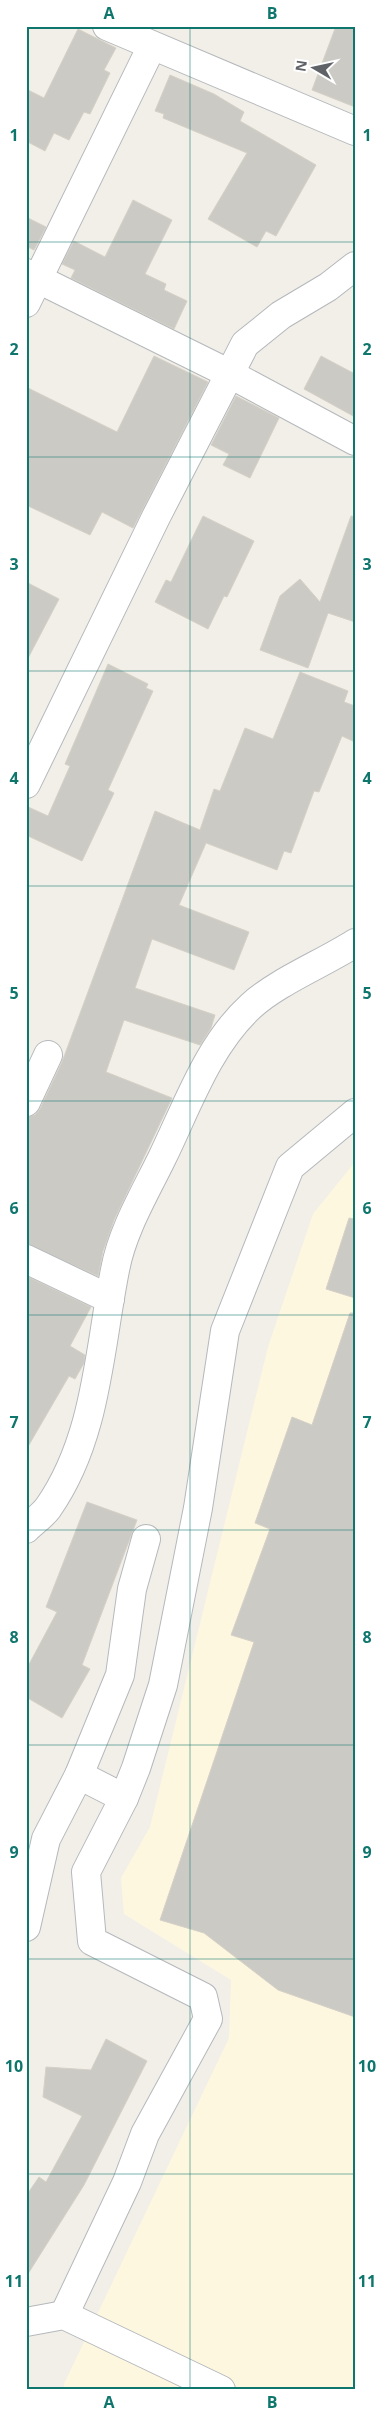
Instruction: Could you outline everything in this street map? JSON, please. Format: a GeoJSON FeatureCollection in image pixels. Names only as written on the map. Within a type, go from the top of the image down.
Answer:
{"type":"FeatureCollection","features":[{"type":"Feature","properties":{"kind":"street"},"geometry":{"type":"LineString","coordinates":[[107,26],[355,131]]}},
{"type":"Feature","properties":{"kind":"street"},"geometry":{"type":"LineString","coordinates":[[26,303],[33,276],[152,46]]}},
{"type":"Feature","properties":{"kind":"street"},"geometry":{"type":"LineString","coordinates":[[26,784],[156,517],[245,344],[281,315],[328,287],[355,266]]}},
{"type":"Feature","properties":{"kind":"street"},"geometry":{"type":"LineString","coordinates":[[33,276],[230,374],[355,441]]}},
{"type":"Feature","properties":{"kind":"street"},"geometry":{"type":"LineString","coordinates":[[26,1529],[47,1509],[66,1477],[89,1415],[100,1368],[115,1268],[136,1211],[219,1045],[241,1016],[253,1004],[355,943]]}},
{"type":"Feature","properties":{"kind":"street"},"geometry":{"type":"LineString","coordinates":[[26,1102],[48,1055]]}},
{"type":"Feature","properties":{"kind":"street"},"geometry":{"type":"LineString","coordinates":[[64,2315],[127,2182],[145,2134],[208,2019],[203,1997],[92,1941],[86,1872],[124,1798],[136,1768],[163,1685],[198,1508],[225,1331],[290,1167],[355,1113]]}},
{"type":"Feature","properties":{"kind":"street"},"geometry":{"type":"LineString","coordinates":[[26,1259],[110,1299]]}},
{"type":"Feature","properties":{"kind":"street"},"geometry":{"type":"LineString","coordinates":[[26,1927],[46,1839],[82,1768],[120,1675],[132,1589],[146,1539]]}},
{"type":"Feature","properties":{"kind":"street"},"geometry":{"type":"LineString","coordinates":[[82,1768],[124,1798]]}},
{"type":"Feature","properties":{"kind":"street"},"geometry":{"type":"LineString","coordinates":[[26,2322],[64,2315],[221,2390]]}},
{"type":"Feature","properties":{"kind":"shaded area"},"geometry":{"type":"Polygon","coordinates":[[[355,1162],[355,2390],[64,2390],[64,2384],[229,2038],[231,1980],[124,1914],[121,1878],[150,1827],[268,1347],[313,1214],[355,1162]]]}},
{"type":"Feature","properties":{"kind":"building"},"geometry":{"type":"Polygon","coordinates":[[[336,26],[355,26],[355,107],[312,90],[336,26]]]}},
{"type":"Feature","properties":{"kind":"building"},"geometry":{"type":"Polygon","coordinates":[[[78,29],[116,48],[104,70],[110,73],[90,114],[84,112],[69,140],[54,133],[45,151],[26,141],[26,89],[44,98],[78,29]]]}},
{"type":"Feature","properties":{"kind":"building"},"geometry":{"type":"Polygon","coordinates":[[[170,75],[214,94],[244,112],[240,121],[316,165],[276,236],[266,231],[257,247],[208,219],[247,153],[163,118],[164,114],[155,111],[170,75]]]}},
{"type":"Feature","properties":{"kind":"building"},"geometry":{"type":"Polygon","coordinates":[[[133,200],[172,220],[145,274],[166,284],[164,290],[187,301],[174,329],[71,278],[75,270],[62,264],[74,241],[105,257],[133,200]]]}},
{"type":"Feature","properties":{"kind":"building"},"geometry":{"type":"Polygon","coordinates":[[[26,217],[46,227],[34,250],[26,246],[26,217]]]}},
{"type":"Feature","properties":{"kind":"building"},"geometry":{"type":"Polygon","coordinates":[[[154,356],[208,382],[133,528],[102,512],[90,535],[26,505],[26,387],[117,432],[154,356]]]}},
{"type":"Feature","properties":{"kind":"building"},"geometry":{"type":"Polygon","coordinates":[[[321,356],[355,374],[355,417],[304,389],[321,356]]]}},
{"type":"Feature","properties":{"kind":"building"},"geometry":{"type":"Polygon","coordinates":[[[236,396],[279,418],[250,478],[223,465],[229,454],[211,445],[236,396]]]}},
{"type":"Feature","properties":{"kind":"building"},"geometry":{"type":"Polygon","coordinates":[[[203,516],[254,541],[227,597],[224,596],[208,629],[155,602],[166,580],[171,582],[203,516]]]}},
{"type":"Feature","properties":{"kind":"building"},"geometry":{"type":"Polygon","coordinates":[[[351,516],[355,517],[355,622],[328,613],[308,668],[260,650],[280,596],[300,579],[320,602],[351,516]]]}},
{"type":"Feature","properties":{"kind":"building"},"geometry":{"type":"Polygon","coordinates":[[[26,582],[59,599],[26,662],[26,582]]]}},
{"type":"Feature","properties":{"kind":"building"},"geometry":{"type":"Polygon","coordinates":[[[108,664],[148,684],[146,688],[153,691],[108,790],[114,793],[82,861],[26,835],[26,806],[48,816],[70,766],[65,764],[108,664]]]}},
{"type":"Feature","properties":{"kind":"building"},"geometry":{"type":"Polygon","coordinates":[[[300,672],[348,691],[344,702],[355,706],[355,742],[342,736],[319,792],[314,791],[291,853],[284,851],[277,870],[206,843],[179,905],[249,932],[234,970],[152,939],[135,988],[215,1015],[211,1028],[200,1045],[124,1020],[106,1072],[172,1098],[114,1220],[103,1251],[98,1276],[26,1244],[26,1117],[35,1115],[40,1109],[62,1062],[155,811],[200,830],[214,789],[220,791],[245,728],[273,739],[300,672]]]}},
{"type":"Feature","properties":{"kind":"building"},"geometry":{"type":"Polygon","coordinates":[[[349,1218],[355,1219],[355,1298],[326,1289],[349,1218]]]}},
{"type":"Feature","properties":{"kind":"building"},"geometry":{"type":"Polygon","coordinates":[[[26,1276],[91,1307],[70,1346],[85,1355],[84,1363],[75,1379],[69,1376],[26,1450],[26,1276]]]}},
{"type":"Feature","properties":{"kind":"building"},"geometry":{"type":"Polygon","coordinates":[[[350,1313],[355,1313],[355,2017],[278,1990],[204,1933],[160,1920],[254,1642],[231,1635],[270,1529],[255,1523],[292,1417],[312,1425],[350,1313]]]}},
{"type":"Feature","properties":{"kind":"building"},"geometry":{"type":"Polygon","coordinates":[[[87,1502],[137,1520],[82,1665],[90,1669],[62,1718],[26,1697],[26,1670],[57,1612],[46,1607],[87,1502]]]}},
{"type":"Feature","properties":{"kind":"building"},"geometry":{"type":"Polygon","coordinates":[[[106,2039],[147,2061],[84,2185],[26,2277],[26,2196],[39,2177],[46,2182],[82,2116],[43,2097],[46,2067],[91,2070],[106,2039]]]}}]}
